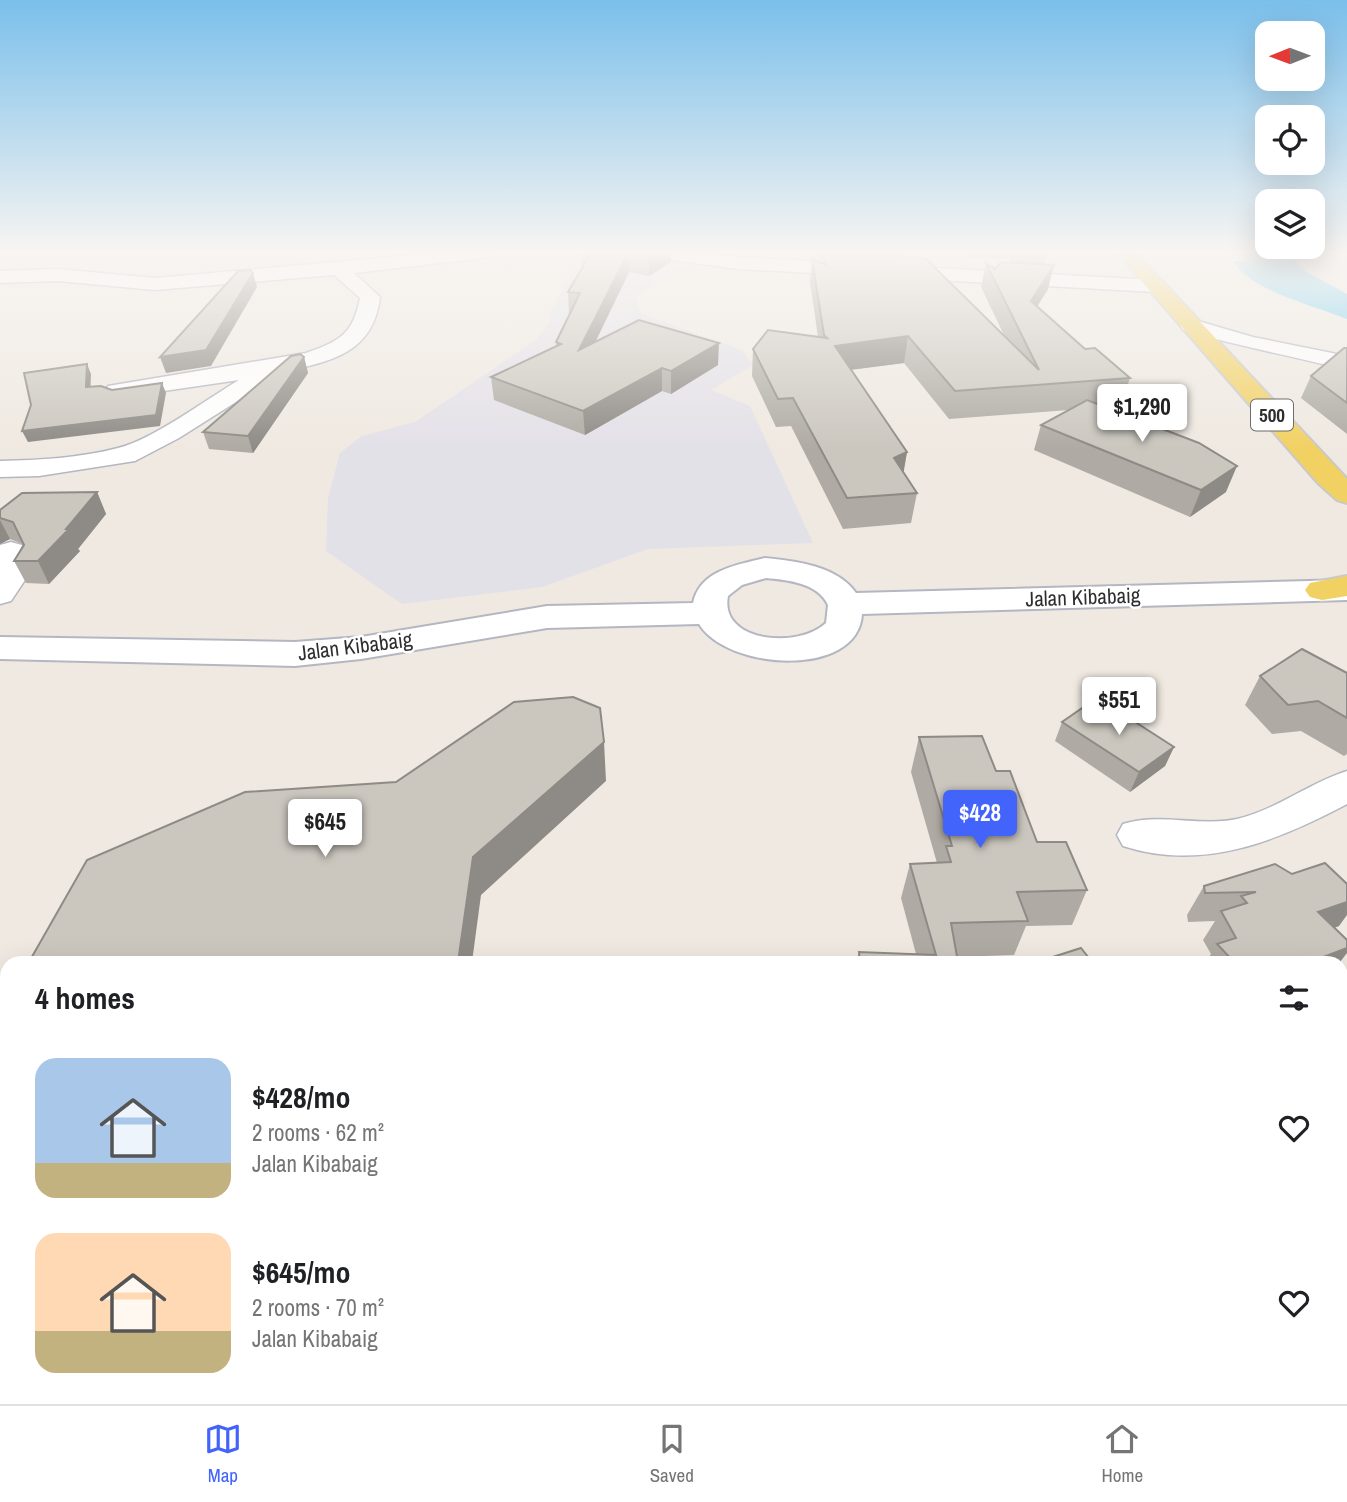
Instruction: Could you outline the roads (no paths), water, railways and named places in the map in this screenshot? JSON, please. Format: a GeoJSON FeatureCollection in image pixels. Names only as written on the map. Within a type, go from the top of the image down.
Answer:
{"type":"FeatureCollection","features":[{"type":"Feature","properties":{"kind":"main road","name":"500"},"geometry":{"type":"LineString","coordinates":[[1185,319],[1328,477],[1347,494]]}},
{"type":"Feature","properties":{"kind":"street"},"geometry":{"type":"LineString","coordinates":[[116,391],[146,384],[272,369],[329,352],[354,338],[366,319]]}},
{"type":"Feature","properties":{"kind":"street"},"geometry":{"type":"LineString","coordinates":[[1191,325],[1251,343],[1281,347],[1347,363]]}},
{"type":"Feature","properties":{"kind":"street"},"geometry":{"type":"LineString","coordinates":[[1216,352],[1230,346],[1251,343]]}},
{"type":"Feature","properties":{"kind":"street"},"geometry":{"type":"LineString","coordinates":[[0,469],[39,468],[126,455],[170,433],[272,369]]}},
{"type":"Feature","properties":{"kind":"street"},"geometry":{"type":"LineString","coordinates":[[0,594],[17,568],[11,551]]}},
{"type":"Feature","properties":{"kind":"street"},"geometry":{"type":"LineString","coordinates":[[765,568],[786,569],[824,581],[837,592],[845,604],[846,618],[839,630],[827,641],[809,648],[787,651],[764,650],[742,644],[726,636],[708,613],[708,600],[715,588],[728,578],[745,571],[765,568]]}},
{"type":"Feature","properties":{"kind":"street","name":"Jalan Kibabaig"},"geometry":{"type":"LineString","coordinates":[[845,604],[1341,589]]}},
{"type":"Feature","properties":{"kind":"street","name":"Jalan Kibabaig"},"geometry":{"type":"LineString","coordinates":[[0,648],[295,654],[361,648],[547,617],[708,613]]}},
{"type":"Feature","properties":{"kind":"street"},"geometry":{"type":"LineString","coordinates":[[1138,835],[1182,838],[1226,837],[1245,833],[1347,786]]}}]}
